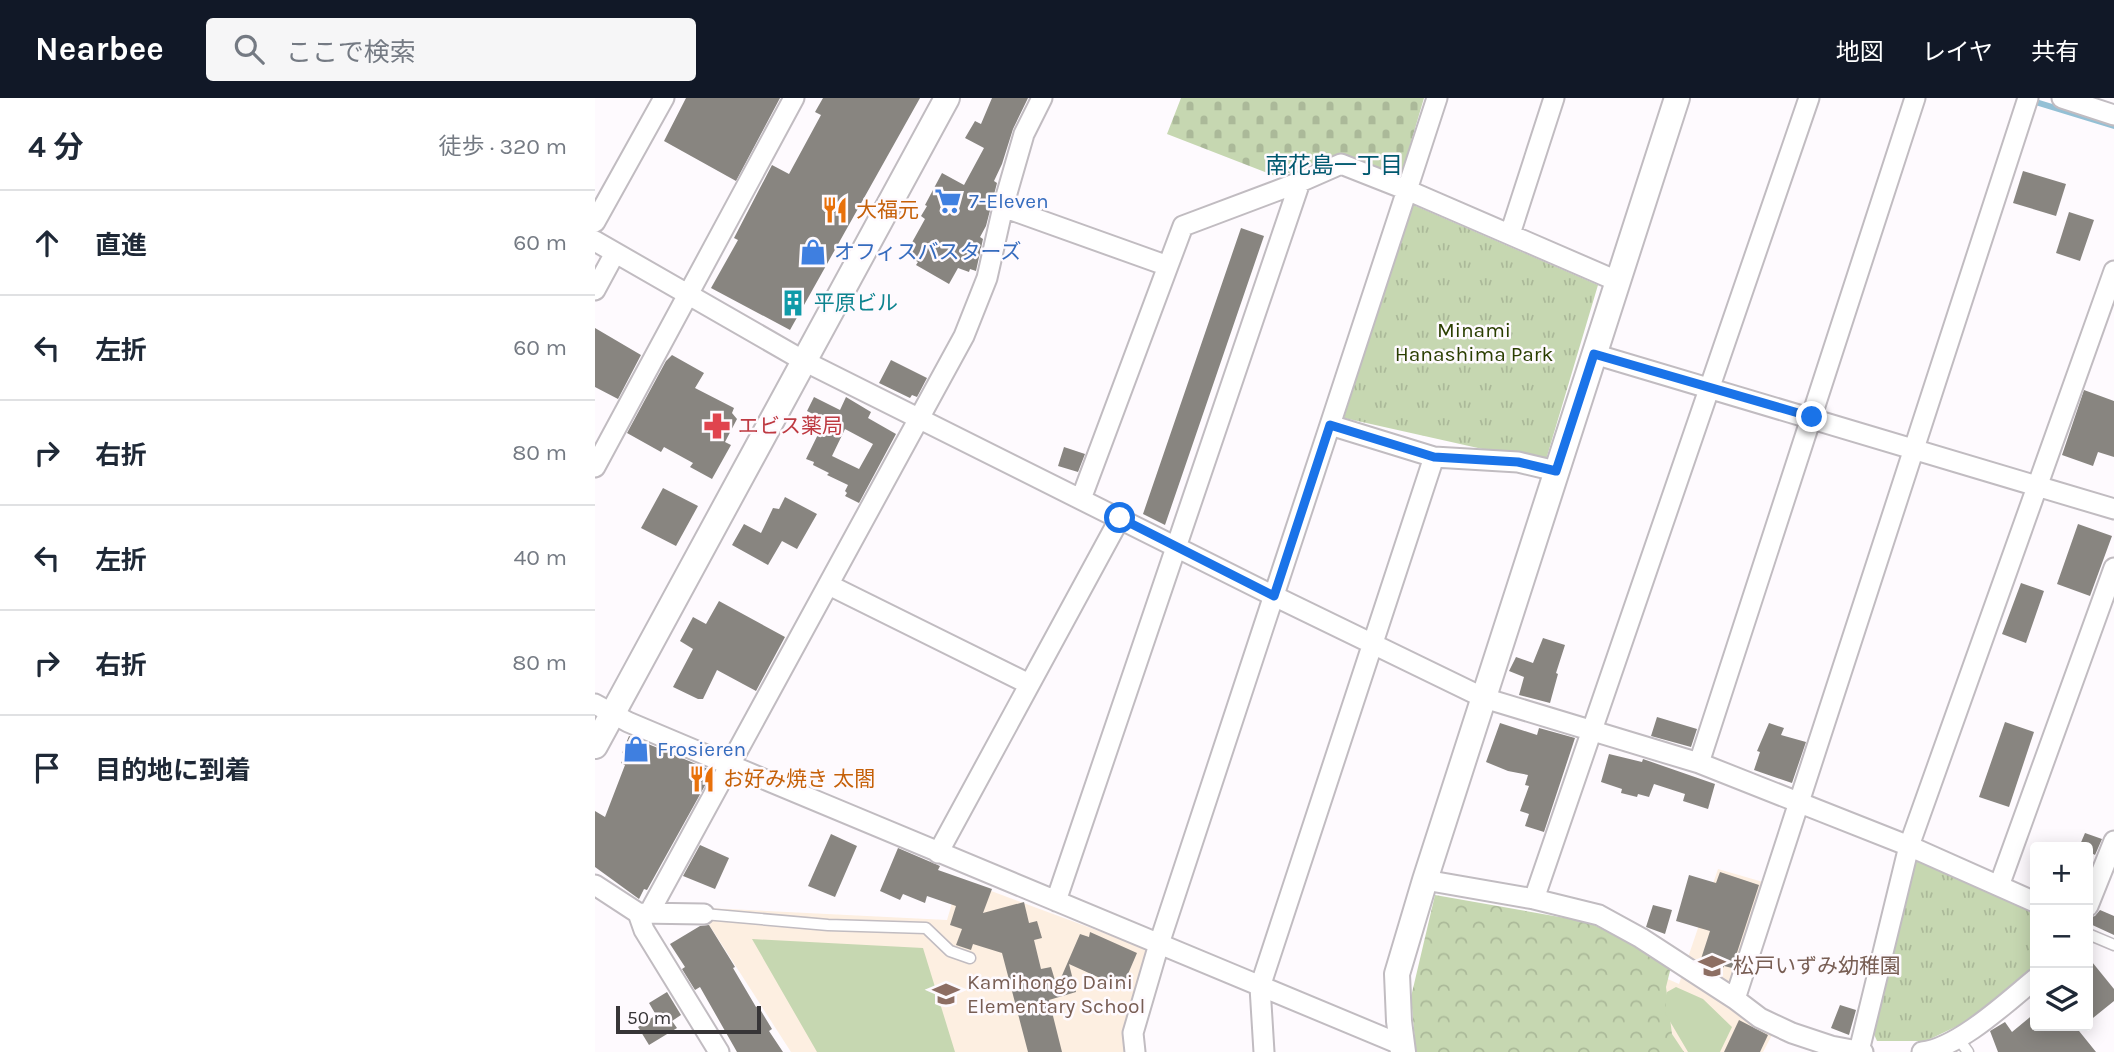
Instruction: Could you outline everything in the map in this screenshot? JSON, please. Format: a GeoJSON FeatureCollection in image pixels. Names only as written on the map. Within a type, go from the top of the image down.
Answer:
{"type":"FeatureCollection","features":[{"type":"Feature","properties":{"kind":"street"},"geometry":{"type":"LineString","coordinates":[[595,222],[664,98]]}},
{"type":"Feature","properties":{"kind":"street"},"geometry":{"type":"LineString","coordinates":[[595,467],[794,98]]}},
{"type":"Feature","properties":{"kind":"street"},"geometry":{"type":"LineString","coordinates":[[595,747],[604,708],[804,361],[947,98]]}},
{"type":"Feature","properties":{"kind":"street"},"geometry":{"type":"LineString","coordinates":[[719,1052],[644,930],[644,913],[730,765],[964,335],[980,301],[1024,134],[1042,98]]}},
{"type":"Feature","properties":{"kind":"street"},"geometry":{"type":"LineString","coordinates":[[1135,1052],[1133,1033],[1159,944],[1437,98]]}},
{"type":"Feature","properties":{"kind":"street"},"geometry":{"type":"LineString","coordinates":[[1510,234],[1554,98]]}},
{"type":"Feature","properties":{"kind":"street"},"geometry":{"type":"LineString","coordinates":[[604,708],[628,722],[1402,1048],[1397,974],[1483,698],[1677,98]]}},
{"type":"Feature","properties":{"kind":"street"},"geometry":{"type":"LineString","coordinates":[[1534,899],[1809,98]]}},
{"type":"Feature","properties":{"kind":"street"},"geometry":{"type":"LineString","coordinates":[[1699,763],[1915,98]]}},
{"type":"Feature","properties":{"kind":"street"},"geometry":{"type":"LineString","coordinates":[[1735,999],[2028,98]]}},
{"type":"Feature","properties":{"kind":"street"},"geometry":{"type":"LineString","coordinates":[[2062,98],[2114,115]]}},
{"type":"Feature","properties":{"kind":"street"},"geometry":{"type":"LineString","coordinates":[[1081,499],[1183,226],[1300,182],[1341,163],[1617,281]]}},
{"type":"Feature","properties":{"kind":"street"},"geometry":{"type":"LineString","coordinates":[[1056,901],[1300,182]]}},
{"type":"Feature","properties":{"kind":"street"},"geometry":{"type":"LineString","coordinates":[[1003,207],[1168,266]]}},
{"type":"Feature","properties":{"kind":"street"},"geometry":{"type":"LineString","coordinates":[[595,240],[804,361],[1483,698],[1699,763],[1909,846],[2030,899]]}},
{"type":"Feature","properties":{"kind":"street"},"geometry":{"type":"LineString","coordinates":[[595,290],[615,253]]}},
{"type":"Feature","properties":{"kind":"street"},"geometry":{"type":"LineString","coordinates":[[1425,880],[1534,899],[1599,915],[1641,938],[1760,1018],[1792,1033],[1831,1046],[1861,1051],[1909,846],[2114,271]]}},
{"type":"Feature","properties":{"kind":"street"},"geometry":{"type":"LineString","coordinates":[[1594,354],[2114,509]]}},
{"type":"Feature","properties":{"kind":"street"},"geometry":{"type":"LineString","coordinates":[[1330,425],[1434,457],[1518,462],[1556,471]]}},
{"type":"Feature","properties":{"kind":"street"},"geometry":{"type":"LineString","coordinates":[[1265,1052],[1260,987],[1434,457]]}},
{"type":"Feature","properties":{"kind":"street"},"geometry":{"type":"LineString","coordinates":[[938,853],[1120,518]]}},
{"type":"Feature","properties":{"kind":"street"},"geometry":{"type":"LineString","coordinates":[[1999,886],[2114,568]]}},
{"type":"Feature","properties":{"kind":"street"},"geometry":{"type":"LineString","coordinates":[[829,585],[1029,684]]}},
{"type":"Feature","properties":{"kind":"street"},"geometry":{"type":"LineString","coordinates":[[2088,905],[2114,841]]}},
{"type":"Feature","properties":{"kind":"street"},"geometry":{"type":"LineString","coordinates":[[595,885],[644,913],[704,914]]}},
{"type":"Feature","properties":{"kind":"street"},"geometry":{"type":"LineString","coordinates":[[1922,1052],[1963,1045],[1992,1015],[2030,983]]}},
{"type":"Feature","properties":{"kind":"lane"},"geometry":{"type":"LineString","coordinates":[[704,914],[828,925],[926,928],[950,951],[970,958]]}},
{"type":"Feature","properties":{"kind":"lane"},"geometry":{"type":"LineString","coordinates":[[2093,935],[2114,945]]}},
{"type":"Feature","properties":{"kind":"shaded area","name":"松戸いずみ幼稚園"},"geometry":{"type":"Polygon","coordinates":[[[1718,869],[1763,882],[1726,1004],[1734,1012],[1772,1035],[1763,1052],[1677,1052],[1654,973],[1679,984],[1718,869]]]}},
{"type":"Feature","properties":{"kind":"shaded area","name":"Kamihongo Daini Elementary School"},"geometry":{"type":"Polygon","coordinates":[[[959,879],[1142,947],[1150,957],[1123,1031],[1125,1052],[791,1052],[706,920],[708,908],[947,920],[959,879]]]}},
{"type":"Feature","properties":{"kind":"green space"},"geometry":{"type":"Polygon","coordinates":[[[1181,98],[1424,98],[1401,176],[1340,153],[1278,177],[1167,134],[1181,98]]]}},
{"type":"Feature","properties":{"kind":"green space","name":"Minami Hanashima Park"},"geometry":{"type":"Polygon","coordinates":[[[1409,203],[1598,285],[1545,463],[1344,418],[1409,203]]]}},
{"type":"Feature","properties":{"kind":"green space"},"geometry":{"type":"Polygon","coordinates":[[[1917,858],[2030,907],[2030,970],[1974,1018],[1926,1041],[1877,1041],[1872,1030],[1917,858]]]}},
{"type":"Feature","properties":{"kind":"green space"},"geometry":{"type":"Polygon","coordinates":[[[1435,895],[1588,922],[1671,967],[1666,987],[1672,1034],[1684,1052],[1416,1052],[1411,997],[1435,895]]]}},
{"type":"Feature","properties":{"kind":"green space"},"geometry":{"type":"Polygon","coordinates":[[[752,939],[923,948],[955,1052],[817,1052],[752,939]]]}},
{"type":"Feature","properties":{"kind":"green space"},"geometry":{"type":"Polygon","coordinates":[[[1676,987],[1703,999],[1732,1027],[1720,1052],[1688,1052],[1665,1013],[1667,992],[1676,987]]]}},
{"type":"Feature","properties":{"kind":"building"},"geometry":{"type":"Polygon","coordinates":[[[686,98],[780,98],[736,181],[664,141],[686,98]]]}},
{"type":"Feature","properties":{"kind":"building"},"geometry":{"type":"Polygon","coordinates":[[[823,98],[920,98],[790,330],[711,288],[738,240],[734,238],[772,165],[789,174],[821,115],[815,112],[823,98]]]}},
{"type":"Feature","properties":{"kind":"building"},"geometry":{"type":"Polygon","coordinates":[[[992,98],[1028,98],[1013,129],[994,181],[997,183],[986,226],[980,237],[983,239],[976,271],[970,269],[969,272],[958,268],[949,284],[916,265],[918,262],[905,255],[925,219],[921,216],[927,206],[925,205],[942,173],[964,185],[984,148],[965,138],[975,121],[981,124],[992,98]]]}},
{"type":"Feature","properties":{"kind":"building"},"geometry":{"type":"Polygon","coordinates":[[[2023,171],[2066,184],[2056,216],[2013,203],[2023,171]]]}},
{"type":"Feature","properties":{"kind":"building"},"geometry":{"type":"Polygon","coordinates":[[[2069,212],[2094,220],[2080,261],[2056,253],[2069,212]]]}},
{"type":"Feature","properties":{"kind":"building"},"geometry":{"type":"Polygon","coordinates":[[[1241,228],[1264,236],[1165,525],[1143,514],[1241,228]]]}},
{"type":"Feature","properties":{"kind":"building"},"geometry":{"type":"Polygon","coordinates":[[[595,328],[641,355],[618,399],[595,387],[595,328]]]}},
{"type":"Feature","properties":{"kind":"building"},"geometry":{"type":"Polygon","coordinates":[[[672,355],[704,373],[695,388],[734,408],[732,413],[737,419],[725,442],[731,445],[712,479],[690,467],[693,463],[664,447],[661,452],[627,433],[666,361],[672,355]]]}},
{"type":"Feature","properties":{"kind":"building"},"geometry":{"type":"Polygon","coordinates":[[[891,360],[927,378],[917,397],[912,395],[910,398],[879,383],[891,360]]]}},
{"type":"Feature","properties":{"kind":"building"},"geometry":{"type":"Polygon","coordinates":[[[2084,390],[2114,401],[2114,457],[2098,452],[2093,466],[2062,455],[2084,390]]]}},
{"type":"Feature","properties":{"kind":"building"},"geometry":{"type":"Polygon","coordinates":[[[814,397],[840,410],[846,397],[871,412],[868,418],[896,434],[859,503],[845,496],[848,485],[827,475],[829,473],[806,459],[825,420],[807,411],[814,397]],[[845,429],[832,456],[859,469],[873,444],[845,429]]]}},
{"type":"Feature","properties":{"kind":"building"},"geometry":{"type":"Polygon","coordinates":[[[1064,447],[1085,454],[1078,472],[1058,466],[1064,447]]]}},
{"type":"Feature","properties":{"kind":"building"},"geometry":{"type":"Polygon","coordinates":[[[663,488],[698,506],[676,546],[641,528],[663,488]]]}},
{"type":"Feature","properties":{"kind":"building"},"geometry":{"type":"Polygon","coordinates":[[[785,497],[817,514],[797,549],[782,541],[768,565],[732,545],[744,524],[761,533],[773,508],[779,509],[785,497]]]}},
{"type":"Feature","properties":{"kind":"building"},"geometry":{"type":"Polygon","coordinates":[[[2078,524],[2112,536],[2090,596],[2057,584],[2078,524]]]}},
{"type":"Feature","properties":{"kind":"building"},"geometry":{"type":"Polygon","coordinates":[[[2021,583],[2044,591],[2026,643],[2002,634],[2021,583]]]}},
{"type":"Feature","properties":{"kind":"building"},"geometry":{"type":"Polygon","coordinates":[[[719,601],[785,637],[756,691],[717,670],[703,699],[698,699],[673,687],[693,649],[680,641],[693,617],[706,624],[719,601]]]}},
{"type":"Feature","properties":{"kind":"building"},"geometry":{"type":"Polygon","coordinates":[[[1543,638],[1565,645],[1550,703],[1519,695],[1524,677],[1509,671],[1516,657],[1533,663],[1543,638]]]}},
{"type":"Feature","properties":{"kind":"building"},"geometry":{"type":"Polygon","coordinates":[[[1657,717],[1697,729],[1691,747],[1651,736],[1657,717]]]}},
{"type":"Feature","properties":{"kind":"building"},"geometry":{"type":"Polygon","coordinates":[[[2005,722],[2034,732],[2009,807],[1979,797],[2005,722]]]}},
{"type":"Feature","properties":{"kind":"building"},"geometry":{"type":"Polygon","coordinates":[[[1500,723],[1537,735],[1539,728],[1575,738],[1544,832],[1525,826],[1529,814],[1520,811],[1529,786],[1525,785],[1528,775],[1486,762],[1500,723]]]}},
{"type":"Feature","properties":{"kind":"building"},"geometry":{"type":"Polygon","coordinates":[[[1769,723],[1784,728],[1781,735],[1806,742],[1792,783],[1754,770],[1760,752],[1757,751],[1769,723]]]}},
{"type":"Feature","properties":{"kind":"building"},"geometry":{"type":"Polygon","coordinates":[[[629,736],[713,771],[647,890],[644,889],[639,899],[595,867],[595,811],[605,817],[625,765],[621,763],[626,754],[622,753],[629,736]]]}},
{"type":"Feature","properties":{"kind":"building"},"geometry":{"type":"Polygon","coordinates":[[[1609,754],[1642,762],[1643,759],[1715,784],[1708,809],[1683,801],[1685,794],[1654,784],[1649,797],[1638,794],[1637,797],[1621,793],[1622,789],[1601,782],[1609,754]]]}},
{"type":"Feature","properties":{"kind":"building"},"geometry":{"type":"Polygon","coordinates":[[[2085,833],[2102,839],[2095,855],[2093,842],[2081,842],[2085,833]]]}},
{"type":"Feature","properties":{"kind":"building"},"geometry":{"type":"Polygon","coordinates":[[[831,834],[857,846],[835,897],[808,886],[831,834]]]}},
{"type":"Feature","properties":{"kind":"building"},"geometry":{"type":"Polygon","coordinates":[[[700,845],[729,858],[715,889],[683,876],[700,845]]]}},
{"type":"Feature","properties":{"kind":"building"},"geometry":{"type":"Polygon","coordinates":[[[898,848],[940,866],[938,870],[992,889],[983,913],[1024,902],[1029,923],[1037,921],[1042,938],[1034,940],[1041,969],[1051,967],[1057,987],[1080,934],[1089,937],[1090,932],[1137,953],[1122,988],[1069,964],[1076,992],[1049,1000],[1062,1052],[1028,1052],[1002,953],[973,944],[971,950],[956,945],[962,929],[950,925],[956,906],[927,896],[925,903],[903,894],[900,900],[880,891],[898,848]]]}},
{"type":"Feature","properties":{"kind":"building"},"geometry":{"type":"Polygon","coordinates":[[[1720,872],[1759,885],[1732,968],[1724,966],[1722,970],[1700,962],[1710,931],[1676,921],[1689,875],[1716,883],[1720,872]]]}},
{"type":"Feature","properties":{"kind":"building"},"geometry":{"type":"Polygon","coordinates":[[[1653,905],[1672,910],[1665,934],[1646,927],[1653,905]]]}},
{"type":"Feature","properties":{"kind":"building"},"geometry":{"type":"Polygon","coordinates":[[[2100,910],[2114,916],[2114,935],[2093,925],[2100,910]]]}},
{"type":"Feature","properties":{"kind":"building"},"geometry":{"type":"Polygon","coordinates":[[[709,925],[783,1052],[737,1052],[700,987],[695,990],[682,969],[685,967],[670,944],[700,926],[709,925]]]}},
{"type":"Feature","properties":{"kind":"building"},"geometry":{"type":"Polygon","coordinates":[[[2093,963],[2114,989],[2114,1001],[2093,1018],[2093,963]]]}},
{"type":"Feature","properties":{"kind":"building"},"geometry":{"type":"Polygon","coordinates":[[[667,992],[681,1015],[672,1021],[677,1028],[649,1045],[638,1027],[656,1015],[649,1003],[667,992]]]}},
{"type":"Feature","properties":{"kind":"building"},"geometry":{"type":"Polygon","coordinates":[[[1840,1005],[1856,1010],[1849,1035],[1831,1028],[1840,1005]]]}},
{"type":"Feature","properties":{"kind":"building"},"geometry":{"type":"Polygon","coordinates":[[[2030,1017],[2030,1031],[2079,1031],[2096,1052],[1998,1052],[1990,1031],[2005,1022],[2012,1032],[2030,1017]]]}},
{"type":"Feature","properties":{"kind":"building"},"geometry":{"type":"Polygon","coordinates":[[[1739,1020],[1768,1035],[1760,1052],[1724,1052],[1739,1020]]]}},
{"type":"Feature","properties":{"kind":"waterway"},"geometry":{"type":"LineString","coordinates":[[2029,100],[2114,126]]}},
{"type":"Feature","properties":{"kind":"place","name":"7-Eleven"},"geometry":{"type":"Point","coordinates":[948,201]}},
{"type":"Feature","properties":{"kind":"place","name":"大福元"},"geometry":{"type":"Point","coordinates":[835,210]}},
{"type":"Feature","properties":{"kind":"place","name":"オフィスバスターズ"},"geometry":{"type":"Point","coordinates":[813,252]}},
{"type":"Feature","properties":{"kind":"place","name":"平原ビル"},"geometry":{"type":"Point","coordinates":[793,303]}},
{"type":"Feature","properties":{"kind":"place","name":"エビス薬局"},"geometry":{"type":"Point","coordinates":[717,426]}},
{"type":"Feature","properties":{"kind":"place","name":"Frosieren"},"geometry":{"type":"Point","coordinates":[636,749]}},
{"type":"Feature","properties":{"kind":"place","name":"お好み焼き 太閤"},"geometry":{"type":"Point","coordinates":[702,779]}},
{"type":"Feature","properties":{"kind":"place","name":"松戸いずみ幼稚園"},"geometry":{"type":"Point","coordinates":[1712,966]}},
{"type":"Feature","properties":{"kind":"place","name":"Kamihongo Daini Elementary School"},"geometry":{"type":"Point","coordinates":[946,994]}},
{"type":"Feature","properties":{"kind":"district","name":"南花島一丁目"},"geometry":{"type":"Point","coordinates":[1334,165]}},
{"type":"Feature","properties":{"kind":"route"},"geometry":{"type":"LineString","coordinates":[[1120,518],[1274,596],[1330,425],[1434,457],[1518,462],[1556,471],[1594,354],[1812,417]]}}]}
